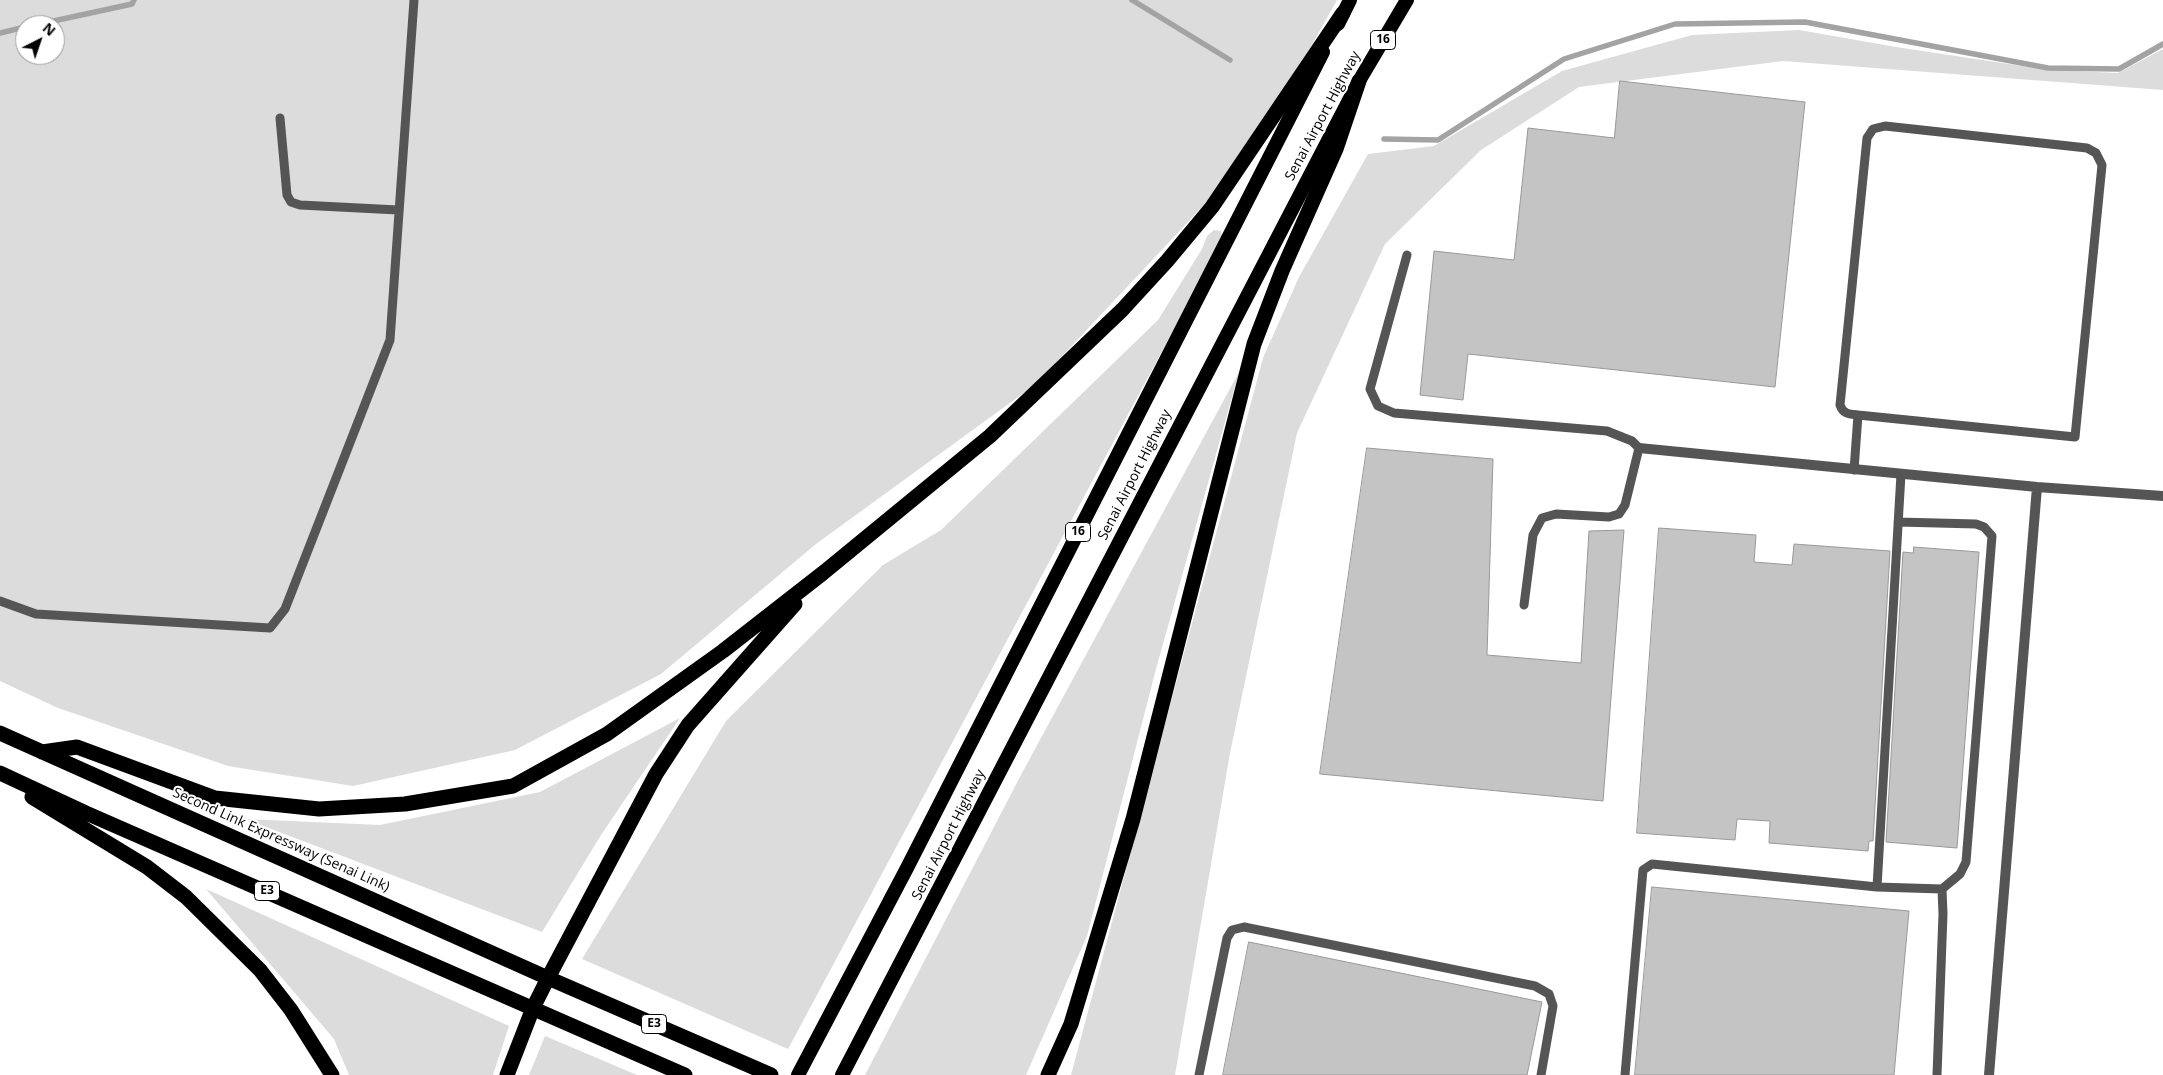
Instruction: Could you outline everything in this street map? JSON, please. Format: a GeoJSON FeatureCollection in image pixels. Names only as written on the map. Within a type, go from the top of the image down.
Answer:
{"type":"FeatureCollection","features":[{"type":"Feature","properties":{"kind":"highway","name":"Senai Airport Highway"},"geometry":{"type":"LineString","coordinates":[[842,1075],[1358,80],[1406,0]]}},
{"type":"Feature","properties":{"kind":"highway","name":"Senai Airport Highway"},"geometry":{"type":"LineString","coordinates":[[798,1075],[907,868],[1347,6]]}},
{"type":"Feature","properties":{"kind":"highway"},"geometry":{"type":"LineString","coordinates":[[42,752],[77,747],[215,798],[319,808],[405,804],[513,786],[607,734],[723,651],[823,573],[990,436],[1122,310],[1212,207],[1347,6]]}},
{"type":"Feature","properties":{"kind":"highway"},"geometry":{"type":"LineString","coordinates":[[1059,1075],[1071,1024],[1133,818],[1254,344],[1282,271],[1336,149],[1358,80]]}},
{"type":"Feature","properties":{"kind":"highway"},"geometry":{"type":"LineString","coordinates":[[507,1075],[533,1008],[656,774],[688,725],[823,573]]}},
{"type":"Feature","properties":{"kind":"highway","name":"Second Link Expressway (Senai Link)"},"geometry":{"type":"LineString","coordinates":[[0,733],[548,978]]}},
{"type":"Feature","properties":{"kind":"highway","name":"E3"},"geometry":{"type":"LineString","coordinates":[[0,773],[86,813],[685,1075]]}},
{"type":"Feature","properties":{"kind":"highway"},"geometry":{"type":"LineString","coordinates":[[0,777],[146,867],[186,897],[260,970],[291,1010],[332,1075]]}},
{"type":"Feature","properties":{"kind":"highway","name":"E3"},"geometry":{"type":"LineString","coordinates":[[548,978],[765,1072]]}},
{"type":"Feature","properties":{"kind":"highway"},"geometry":{"type":"LineString","coordinates":[[1048,1075],[1071,1024]]}},
{"type":"Feature","properties":{"kind":"street"},"geometry":{"type":"LineString","coordinates":[[1639,448],[2037,487],[2163,496]]}},
{"type":"Feature","properties":{"kind":"street"},"geometry":{"type":"LineString","coordinates":[[1989,1075],[2037,487]]}},
{"type":"Feature","properties":{"kind":"lane"},"geometry":{"type":"LineString","coordinates":[[0,601],[36,614],[270,628],[285,609],[390,340],[414,0]]}},
{"type":"Feature","properties":{"kind":"lane"},"geometry":{"type":"LineString","coordinates":[[280,118],[287,195],[291,202],[300,205],[398,210]]}},
{"type":"Feature","properties":{"kind":"lane"},"geometry":{"type":"LineString","coordinates":[[1885,126],[2087,148],[2096,154],[2102,165],[2074,437],[1858,416],[1842,411],[1840,405],[1867,138],[1873,129],[1885,126]]}},
{"type":"Feature","properties":{"kind":"lane"},"geometry":{"type":"LineString","coordinates":[[1407,256],[1370,389],[1378,406],[1394,413],[1607,431],[1632,441],[1639,448],[1625,505],[1619,514],[1609,517],[1556,514],[1542,518],[1533,535],[1524,605]]}},
{"type":"Feature","properties":{"kind":"lane"},"geometry":{"type":"LineString","coordinates":[[1854,470],[1858,416]]}},
{"type":"Feature","properties":{"kind":"lane"},"geometry":{"type":"LineString","coordinates":[[1877,886],[1901,474]]}},
{"type":"Feature","properties":{"kind":"lane"},"geometry":{"type":"LineString","coordinates":[[1625,1075],[1643,870],[1647,866],[1652,864],[1877,886],[1942,889],[1960,874],[1966,862],[1992,536],[1984,527],[1976,524],[1898,522]]}},
{"type":"Feature","properties":{"kind":"lane"},"geometry":{"type":"LineString","coordinates":[[1937,1075],[1943,914],[1942,889]]}},
{"type":"Feature","properties":{"kind":"lane"},"geometry":{"type":"LineString","coordinates":[[1199,1075],[1227,938],[1232,930],[1244,927],[1535,986],[1549,994],[1553,1006],[1541,1075]]}},
{"type":"Feature","properties":{"kind":"shaded area"},"geometry":{"type":"Polygon","coordinates":[[[0,0],[1337,0],[1313,43],[1216,192],[1036,384],[816,544],[661,674],[515,750],[353,786],[228,766],[58,708],[0,681],[0,0]]]}},
{"type":"Feature","properties":{"kind":"shaded area"},"geometry":{"type":"Polygon","coordinates":[[[1799,30],[2049,70],[2118,73],[2163,49],[2163,90],[1783,61],[1579,87],[1481,150],[1385,244],[1297,433],[1230,753],[1175,1075],[1071,1075],[1263,358],[1299,277],[1368,154],[1434,146],[1562,71],[1692,35],[1799,30]]]}},
{"type":"Feature","properties":{"kind":"shaded area"},"geometry":{"type":"Polygon","coordinates":[[[1214,230],[1221,231],[1220,243],[788,1049],[582,959],[726,721],[883,565],[941,530],[1158,320],[1202,249],[1207,236],[1214,230]]]}},
{"type":"Feature","properties":{"kind":"shaded area"},"geometry":{"type":"Polygon","coordinates":[[[1239,372],[1156,669],[1087,936],[1026,1075],[865,1075],[1022,773],[1239,372]]]}},
{"type":"Feature","properties":{"kind":"shaded area"},"geometry":{"type":"Polygon","coordinates":[[[680,718],[601,835],[542,932],[245,819],[380,825],[540,792],[680,718]]]}},
{"type":"Feature","properties":{"kind":"shaded area"},"geometry":{"type":"Polygon","coordinates":[[[206,889],[509,1026],[493,1075],[349,1075],[334,1039],[206,889]]]}},
{"type":"Feature","properties":{"kind":"shaded area"},"geometry":{"type":"Polygon","coordinates":[[[545,1036],[637,1075],[529,1075],[545,1036]]]}},
{"type":"Feature","properties":{"kind":"building"},"geometry":{"type":"Polygon","coordinates":[[[1620,81],[1805,102],[1775,387],[1468,354],[1463,400],[1420,395],[1434,251],[1514,260],[1528,128],[1614,138],[1620,81]]]}},
{"type":"Feature","properties":{"kind":"building"},"geometry":{"type":"Polygon","coordinates":[[[1367,448],[1493,459],[1487,655],[1581,663],[1589,531],[1624,530],[1603,801],[1320,774],[1367,448]]]}},
{"type":"Feature","properties":{"kind":"building"},"geometry":{"type":"Polygon","coordinates":[[[1659,528],[1756,535],[1754,562],[1792,565],[1794,544],[1890,551],[1873,841],[1869,841],[1868,851],[1769,843],[1770,821],[1737,819],[1735,840],[1637,833],[1659,528]]]}},
{"type":"Feature","properties":{"kind":"building"},"geometry":{"type":"Polygon","coordinates":[[[1914,547],[1979,552],[1957,848],[1886,842],[1903,552],[1913,553],[1914,547]]]}},
{"type":"Feature","properties":{"kind":"building"},"geometry":{"type":"Polygon","coordinates":[[[1652,887],[1909,911],[1894,1075],[1635,1075],[1652,887]]]}},
{"type":"Feature","properties":{"kind":"building"},"geometry":{"type":"Polygon","coordinates":[[[1249,942],[1542,1002],[1527,1075],[1223,1075],[1249,942]]]}},
{"type":"Feature","properties":{"kind":"waterway"},"geometry":{"type":"LineString","coordinates":[[65,19],[132,4],[134,0]]}},
{"type":"Feature","properties":{"kind":"waterway"},"geometry":{"type":"LineString","coordinates":[[1132,0],[1230,60]]}},
{"type":"Feature","properties":{"kind":"waterway"},"geometry":{"type":"LineString","coordinates":[[1384,139],[1438,140],[1564,59],[1675,24],[1805,22],[2048,68],[2119,69],[2163,44]]}},
{"type":"Feature","properties":{"kind":"waterway"},"geometry":{"type":"LineString","coordinates":[[0,33],[15,29]]}}]}
